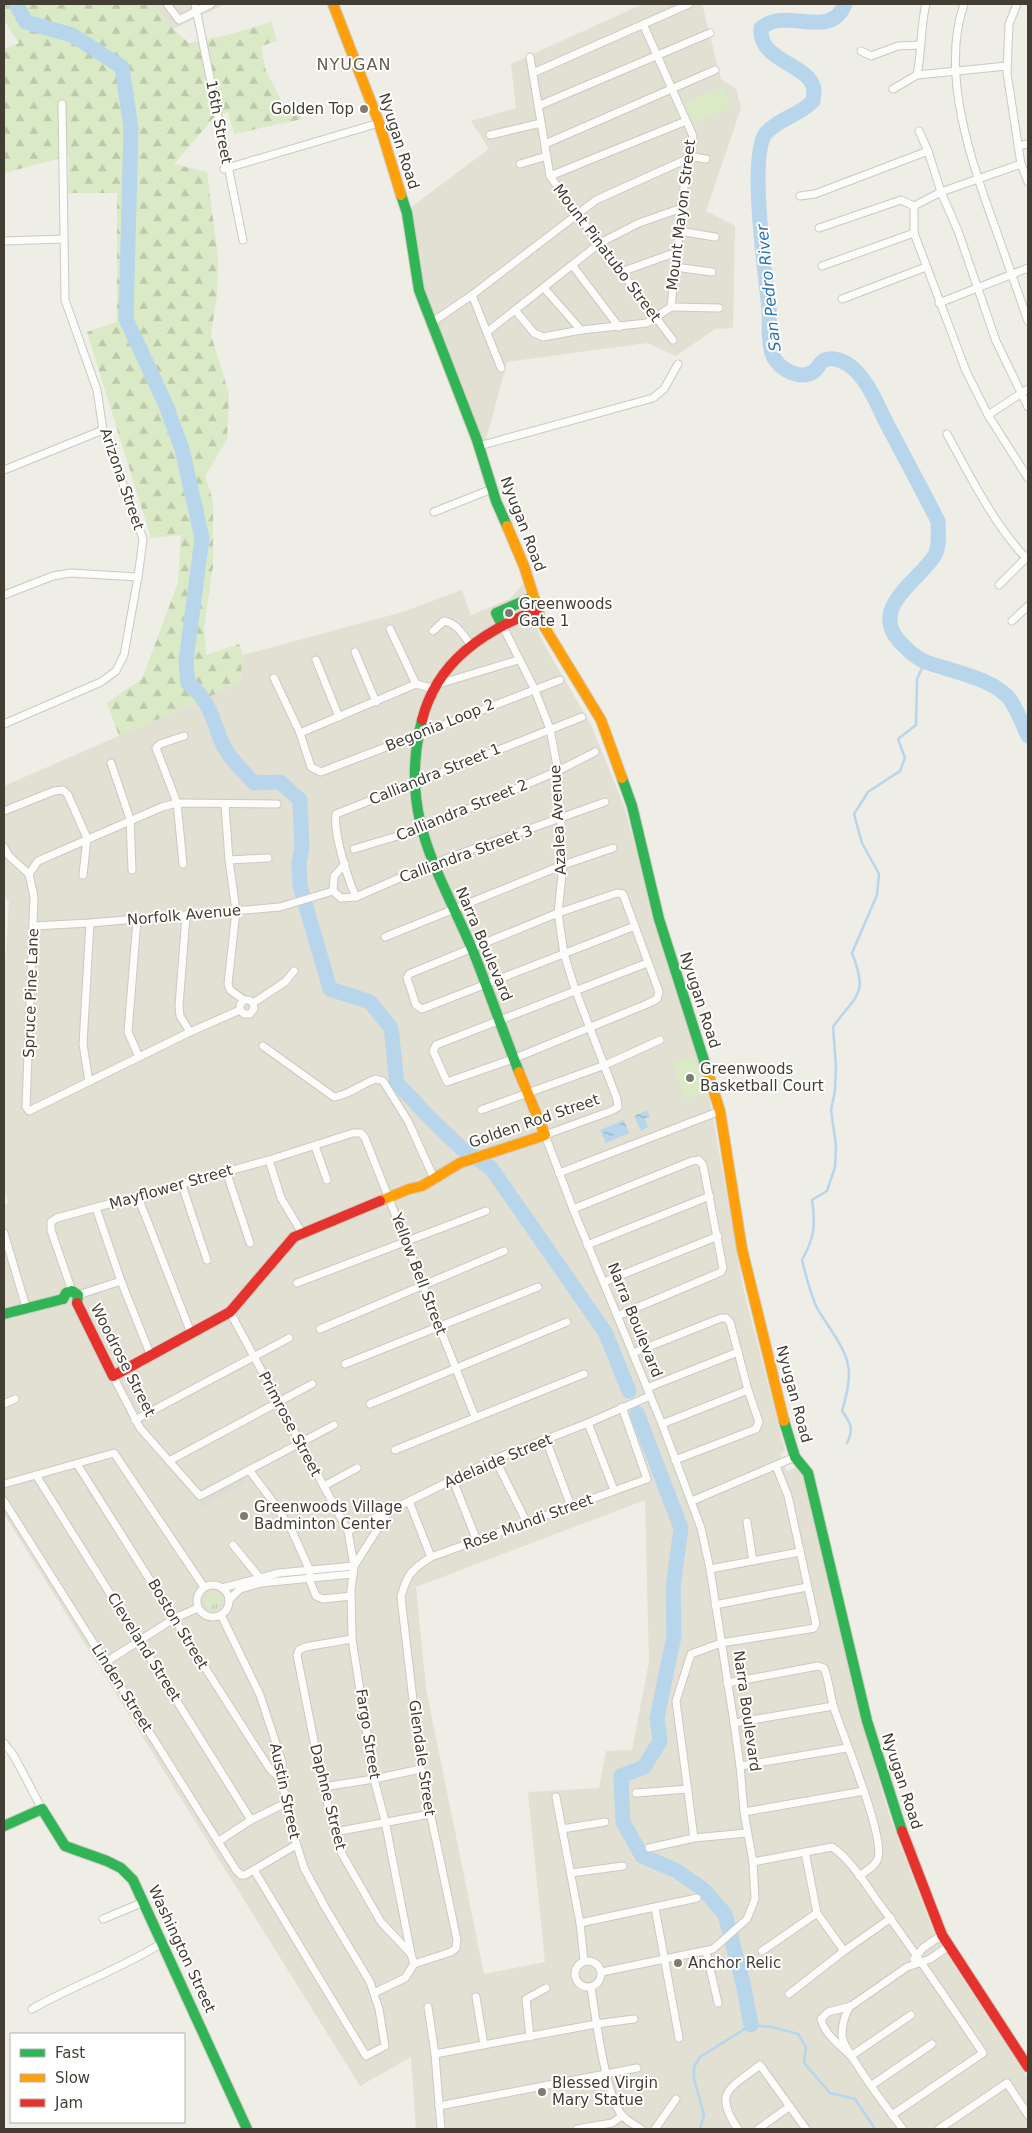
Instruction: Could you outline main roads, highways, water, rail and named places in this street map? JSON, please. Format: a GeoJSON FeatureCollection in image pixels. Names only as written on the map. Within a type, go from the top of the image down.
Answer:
{"type":"FeatureCollection","features":[{"type":"Feature","properties":{"kind":"main road","name":"Nyugan Road"},"geometry":{"type":"LineString","coordinates":[[333,4],[379,123],[407,213],[419,290],[479,446],[492,489],[524,566],[537,610],[542,623],[601,720],[632,806],[658,919],[720,1111],[742,1249],[785,1427],[795,1457],[808,1473],[867,1721],[890,1797],[942,1935],[1028,2067]]}},
{"type":"Feature","properties":{"kind":"main road"},"geometry":{"type":"LineString","coordinates":[[502,625],[496,613],[533,597]]}},
{"type":"Feature","properties":{"kind":"main road","name":"Narra Boulevard"},"geometry":{"type":"LineString","coordinates":[[537,610],[502,625],[471,645],[437,686],[431,695],[420,734],[415,782],[421,829],[453,910],[486,985],[513,1059],[545,1135]]}},
{"type":"Feature","properties":{"kind":"main road","name":"Golden Rod Street"},"geometry":{"type":"LineString","coordinates":[[409,1189],[420,1180],[432,1174],[498,1149],[545,1135]]}},
{"type":"Feature","properties":{"kind":"main road","name":"Golden Rod Street"},"geometry":{"type":"LineString","coordinates":[[113,1376],[230,1312],[294,1237],[388,1197],[422,1186],[458,1164]]}},
{"type":"Feature","properties":{"kind":"main road","name":"Woodrose Street"},"geometry":{"type":"LineString","coordinates":[[4,1314],[64,1299],[66,1293],[76,1296],[113,1376]]}},
{"type":"Feature","properties":{"kind":"main road","name":"Washington Street"},"geometry":{"type":"LineString","coordinates":[[4,1826],[42,1809],[65,1846],[121,1868],[132,1880],[144,1902],[247,2129]]}},
{"type":"Feature","properties":{"kind":"water"},"geometry":{"type":"Polygon","coordinates":[[[647,1110],[650,1117],[645,1119],[648,1127],[641,1131],[634,1116],[647,1110]]]}},
{"type":"Feature","properties":{"kind":"water"},"geometry":{"type":"Polygon","coordinates":[[[624,1120],[629,1133],[606,1143],[600,1130],[624,1120]]]}},
{"type":"Feature","properties":{"kind":"waterway"},"geometry":{"type":"LineString","coordinates":[[16,4],[26,22],[72,35],[122,67],[131,128],[126,319],[165,403],[182,449],[202,538],[186,661],[188,683],[207,705],[227,752],[254,783],[280,782],[300,800],[302,848],[299,862],[300,886],[330,989],[370,1002],[391,1028],[397,1083],[461,1148],[491,1168],[605,1332],[629,1391]]}},
{"type":"Feature","properties":{"kind":"waterway","name":"San Pedro River"},"geometry":{"type":"LineString","coordinates":[[845,4],[839,14],[831,20],[823,22],[781,20],[771,22],[761,28],[762,39],[767,48],[803,73],[810,80],[814,89],[813,101],[802,110],[771,128],[766,133],[761,146],[758,165],[758,190],[772,352],[774,358],[781,366],[797,374],[808,374],[814,371],[823,361],[835,359],[851,366],[864,381],[938,521],[937,551],[893,605],[890,617],[891,629],[899,641],[918,658],[984,681],[1004,693],[1014,705],[1028,736]]}},
{"type":"Feature","properties":{"kind":"waterway"},"geometry":{"type":"LineString","coordinates":[[847,1443],[851,1426],[842,1411],[848,1382],[848,1365],[839,1343],[817,1308],[802,1260],[813,1231],[812,1200],[827,1191],[835,1167],[836,1145],[831,1110],[835,1091],[836,1066],[833,1027],[858,994],[860,987],[859,978],[852,953],[877,895],[879,874],[862,843],[854,814],[868,792],[900,771],[905,758],[898,739],[916,725],[917,679],[925,662]]}},
{"type":"Feature","properties":{"kind":"waterway"},"geometry":{"type":"LineString","coordinates":[[637,1413],[681,1528],[673,1587],[674,1636],[657,1718],[660,1741],[644,1767],[621,1776],[623,1822],[642,1856],[675,1870],[703,1889],[725,1914],[743,1983],[751,2025]]}},
{"type":"Feature","properties":{"kind":"waterway"},"geometry":{"type":"LineString","coordinates":[[700,2129],[704,2115],[694,2079],[694,2067],[700,2057],[751,2025],[772,2027],[798,2034],[806,2047],[804,2063],[830,2093],[855,2099],[875,2129]]}},
{"type":"Feature","properties":{"kind":"place","name":"Golden Top"},"geometry":{"type":"Point","coordinates":[364,109]}},
{"type":"Feature","properties":{"kind":"place","name":"Greenwoods Gate 1"},"geometry":{"type":"Point","coordinates":[509,613]}},
{"type":"Feature","properties":{"kind":"place","name":"Greenwoods Basketball Court"},"geometry":{"type":"Point","coordinates":[690,1078]}},
{"type":"Feature","properties":{"kind":"place","name":"Greenwoods Village Badminton Center"},"geometry":{"type":"Point","coordinates":[244,1516]}},
{"type":"Feature","properties":{"kind":"place","name":"Anchor Relic"},"geometry":{"type":"Point","coordinates":[678,1963]}},
{"type":"Feature","properties":{"kind":"place","name":"Blessed Virgin Mary Statue"},"geometry":{"type":"Point","coordinates":[542,2092]}},
{"type":"Feature","properties":{"kind":"district","name":"NYUGAN"},"geometry":{"type":"Point","coordinates":[354,64]}}]}
